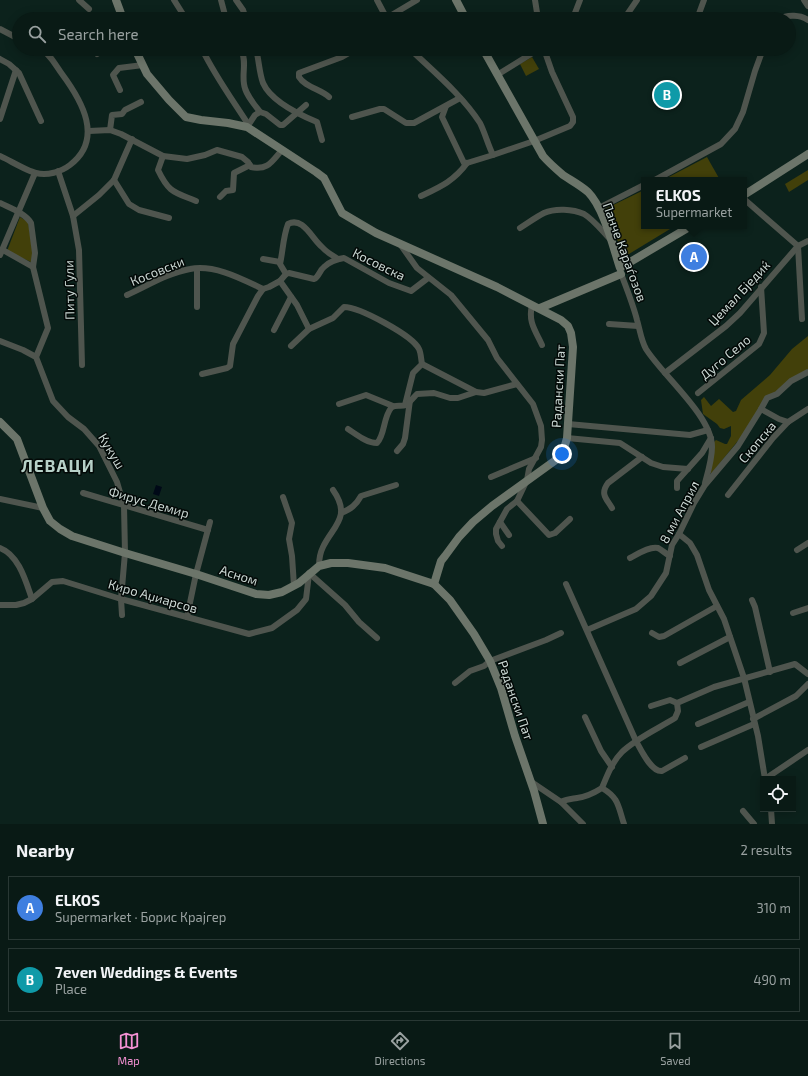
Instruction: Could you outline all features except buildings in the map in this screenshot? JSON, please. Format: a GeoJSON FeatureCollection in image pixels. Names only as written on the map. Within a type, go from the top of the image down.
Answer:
{"type":"FeatureCollection","features":[{"type":"Feature","properties":{"kind":"street"},"geometry":{"type":"LineString","coordinates":[[79,0],[89,9]]}},
{"type":"Feature","properties":{"kind":"street"},"geometry":{"type":"LineString","coordinates":[[116,0],[118,12]]}},
{"type":"Feature","properties":{"kind":"street"},"geometry":{"type":"LineString","coordinates":[[174,0],[182,12]]}},
{"type":"Feature","properties":{"kind":"street"},"geometry":{"type":"LineString","coordinates":[[220,0],[224,12]]}},
{"type":"Feature","properties":{"kind":"street"},"geometry":{"type":"LineString","coordinates":[[236,0],[244,12]]}},
{"type":"Feature","properties":{"kind":"street"},"geometry":{"type":"LineString","coordinates":[[377,0],[383,12]]}},
{"type":"Feature","properties":{"kind":"street"},"geometry":{"type":"LineString","coordinates":[[397,12],[417,0]]}},
{"type":"Feature","properties":{"kind":"street"},"geometry":{"type":"LineString","coordinates":[[456,0],[462,12]]}},
{"type":"Feature","properties":{"kind":"street"},"geometry":{"type":"LineString","coordinates":[[535,0],[537,12]]}},
{"type":"Feature","properties":{"kind":"street"},"geometry":{"type":"LineString","coordinates":[[575,12],[580,0]]}},
{"type":"Feature","properties":{"kind":"street"},"geometry":{"type":"LineString","coordinates":[[629,12],[637,0]]}},
{"type":"Feature","properties":{"kind":"street"},"geometry":{"type":"LineString","coordinates":[[699,12],[704,0]]}},
{"type":"Feature","properties":{"kind":"street"},"geometry":{"type":"LineString","coordinates":[[804,0],[808,6]]}},
{"type":"Feature","properties":{"kind":"street"},"geometry":{"type":"LineString","coordinates":[[796,16],[806,18],[808,20]]}},
{"type":"Feature","properties":{"kind":"street"},"geometry":{"type":"LineString","coordinates":[[0,29],[12,35]]}},
{"type":"Feature","properties":{"kind":"street"},"geometry":{"type":"LineString","coordinates":[[0,156],[35,173],[58,171],[70,165],[81,155],[84,149],[89,131],[86,116],[76,96],[47,56]]}},
{"type":"Feature","properties":{"kind":"street","name":"Радански Пат"},"geometry":{"type":"LineString","coordinates":[[138,56],[147,74],[186,117],[248,126],[324,178],[342,213],[376,233],[400,242],[497,287],[536,307],[568,326],[572,340],[567,438],[563,452],[560,457],[492,506],[459,537],[444,556],[434,584],[450,600],[474,634],[490,661],[501,688],[543,824]]}},
{"type":"Feature","properties":{"kind":"street"},"geometry":{"type":"LineString","coordinates":[[206,56],[228,96],[248,126],[260,112]]}},
{"type":"Feature","properties":{"kind":"street"},"geometry":{"type":"LineString","coordinates":[[244,56],[245,60],[244,84],[260,112],[266,114],[280,125],[297,114],[306,105]]}},
{"type":"Feature","properties":{"kind":"street"},"geometry":{"type":"LineString","coordinates":[[257,56],[262,82],[272,96],[297,114],[317,122],[322,140]]}},
{"type":"Feature","properties":{"kind":"street"},"geometry":{"type":"LineString","coordinates":[[328,97],[324,93],[301,81],[298,77],[300,73],[305,70],[344,56]]}},
{"type":"Feature","properties":{"kind":"street"},"geometry":{"type":"LineString","coordinates":[[417,56],[460,98],[480,124],[493,155]]}},
{"type":"Feature","properties":{"kind":"street","name":"Панче Караѓозов"},"geometry":{"type":"LineString","coordinates":[[487,56],[543,156],[552,166],[579,184],[590,194],[599,208],[646,349],[702,420],[708,430]]}},
{"type":"Feature","properties":{"kind":"street"},"geometry":{"type":"LineString","coordinates":[[497,75],[528,56]]}},
{"type":"Feature","properties":{"kind":"street"},"geometry":{"type":"LineString","coordinates":[[421,196],[446,184],[459,174],[467,163],[534,141],[570,126],[573,122],[573,117],[552,72],[546,56]]}},
{"type":"Feature","properties":{"kind":"street"},"geometry":{"type":"LineString","coordinates":[[661,177],[722,144],[735,129],[743,112],[760,56]]}},
{"type":"Feature","properties":{"kind":"street"},"geometry":{"type":"LineString","coordinates":[[0,59],[16,70],[22,77],[41,120]]}},
{"type":"Feature","properties":{"kind":"street"},"geometry":{"type":"LineString","coordinates":[[120,90],[113,75],[119,68],[143,65]]}},
{"type":"Feature","properties":{"kind":"street"},"geometry":{"type":"LineString","coordinates":[[0,119],[16,70]]}},
{"type":"Feature","properties":{"kind":"street"},"geometry":{"type":"LineString","coordinates":[[352,117],[384,109],[410,124],[460,98]]}},
{"type":"Feature","properties":{"kind":"street"},"geometry":{"type":"LineString","coordinates":[[110,130],[112,115],[122,114],[125,110],[141,102]]}},
{"type":"Feature","properties":{"kind":"street"},"geometry":{"type":"LineString","coordinates":[[446,106],[442,116],[461,158],[464,163],[467,163]]}},
{"type":"Feature","properties":{"kind":"street"},"geometry":{"type":"LineString","coordinates":[[89,131],[110,130],[132,139],[163,156],[187,159],[205,155],[217,150],[242,157],[252,167],[259,169],[266,167],[282,150]]}},
{"type":"Feature","properties":{"kind":"street"},"geometry":{"type":"LineString","coordinates":[[73,216],[99,195],[114,180],[132,139]]}},
{"type":"Feature","properties":{"kind":"street"},"geometry":{"type":"LineString","coordinates":[[747,193],[808,154]]}},
{"type":"Feature","properties":{"kind":"street"},"geometry":{"type":"LineString","coordinates":[[163,156],[158,170],[164,182],[171,191],[196,201]]}},
{"type":"Feature","properties":{"kind":"street"},"geometry":{"type":"LineString","coordinates":[[220,197],[226,191],[233,190],[234,174],[250,165]]}},
{"type":"Feature","properties":{"kind":"street","name":"Питу Гули"},"geometry":{"type":"LineString","coordinates":[[58,171],[73,216],[80,250],[82,365]]}},
{"type":"Feature","properties":{"kind":"street"},"geometry":{"type":"LineString","coordinates":[[33,267],[1,253],[35,173]]}},
{"type":"Feature","properties":{"kind":"street"},"geometry":{"type":"LineString","coordinates":[[114,180],[129,204],[138,210],[169,218]]}},
{"type":"Feature","properties":{"kind":"street"},"geometry":{"type":"LineString","coordinates":[[599,208],[641,187]]}},
{"type":"Feature","properties":{"kind":"street"},"geometry":{"type":"LineString","coordinates":[[747,202],[798,246],[802,319]]}},
{"type":"Feature","properties":{"kind":"street"},"geometry":{"type":"LineString","coordinates":[[0,203],[19,212],[29,219],[31,223],[35,253],[33,267],[48,328],[36,357],[0,341]]}},
{"type":"Feature","properties":{"kind":"street"},"geometry":{"type":"LineString","coordinates":[[520,228],[543,214],[554,210],[564,210],[583,214],[594,222],[611,241]]}},
{"type":"Feature","properties":{"kind":"street"},"geometry":{"type":"LineString","coordinates":[[202,374],[230,366],[233,344],[263,289],[280,280],[286,274],[280,266],[280,262],[288,224],[294,221],[301,224],[321,247],[338,259]]}},
{"type":"Feature","properties":{"kind":"street"},"geometry":{"type":"LineString","coordinates":[[542,345],[531,322],[530,313],[536,307],[620,271],[686,229]]}},
{"type":"Feature","properties":{"kind":"street","name":"Џемал Бједиќ"},"geometry":{"type":"LineString","coordinates":[[665,374],[726,326],[740,313],[798,246],[808,240]]}},
{"type":"Feature","properties":{"kind":"street","name":"Косовска"},"geometry":{"type":"LineString","coordinates":[[400,242],[417,268],[450,295],[488,340],[497,358],[533,404],[541,426],[541,447],[529,470],[527,480],[517,501]]}},
{"type":"Feature","properties":{"kind":"street","name":"Косовска"},"geometry":{"type":"LineString","coordinates":[[286,274],[289,273],[314,279],[317,278],[324,267],[338,259],[344,258],[389,283],[411,291],[428,278]]}},
{"type":"Feature","properties":{"kind":"street"},"geometry":{"type":"LineString","coordinates":[[263,259],[280,262]]}},
{"type":"Feature","properties":{"kind":"street","name":"Косовски"},"geometry":{"type":"LineString","coordinates":[[127,295],[168,276],[190,268],[228,273],[263,289]]}},
{"type":"Feature","properties":{"kind":"street"},"geometry":{"type":"LineString","coordinates":[[198,269],[198,306]]}},
{"type":"Feature","properties":{"kind":"street"},"geometry":{"type":"LineString","coordinates":[[280,280],[297,305],[309,329]]}},
{"type":"Feature","properties":{"kind":"street","name":"Дуго Село"},"geometry":{"type":"LineString","coordinates":[[698,394],[759,344],[764,333],[761,287]]}},
{"type":"Feature","properties":{"kind":"street"},"geometry":{"type":"LineString","coordinates":[[274,330],[291,296]]}},
{"type":"Feature","properties":{"kind":"street"},"geometry":{"type":"LineString","coordinates":[[292,346],[309,329],[333,318],[344,307],[349,307],[363,312],[401,332],[419,348],[422,364]]}},
{"type":"Feature","properties":{"kind":"street"},"geometry":{"type":"LineString","coordinates":[[609,324],[638,326]]}},
{"type":"Feature","properties":{"kind":"street","name":"Кукуш"},"geometry":{"type":"LineString","coordinates":[[36,357],[53,401],[68,417],[84,429],[99,446],[117,482],[124,506],[125,553],[121,599],[122,615]]}},
{"type":"Feature","properties":{"kind":"street"},"geometry":{"type":"LineString","coordinates":[[422,364],[476,392],[484,393],[517,384]]}},
{"type":"Feature","properties":{"kind":"street"},"geometry":{"type":"LineString","coordinates":[[397,451],[403,444],[405,438],[408,403],[413,374],[422,364]]}},
{"type":"Feature","properties":{"kind":"street","name":"8 ми Април"},"geometry":{"type":"LineString","coordinates":[[587,630],[636,608],[651,596],[666,573],[672,545],[705,485],[738,446],[767,398],[778,394],[791,381],[808,372]]}},
{"type":"Feature","properties":{"kind":"street"},"geometry":{"type":"LineString","coordinates":[[339,404],[366,395],[393,406],[408,403],[417,394],[434,393],[450,398],[458,398],[476,392]]}},
{"type":"Feature","properties":{"kind":"street"},"geometry":{"type":"LineString","coordinates":[[348,429],[373,443],[376,443],[380,440],[384,422],[393,406]]}},
{"type":"Feature","properties":{"kind":"street"},"geometry":{"type":"LineString","coordinates":[[761,409],[779,420],[788,422]]}},
{"type":"Feature","properties":{"kind":"street","name":"Скопска"},"geometry":{"type":"LineString","coordinates":[[728,495],[773,438],[788,422],[808,409]]}},
{"type":"Feature","properties":{"kind":"street","name":"Асном"},"geometry":{"type":"LineString","coordinates":[[0,422],[17,439],[43,508],[50,521],[72,536],[256,594],[269,595],[282,592],[299,583],[319,566],[331,563],[348,563],[385,568],[434,584]]}},
{"type":"Feature","properties":{"kind":"street"},"geometry":{"type":"LineString","coordinates":[[568,424],[690,435],[708,430],[712,448],[705,485]]}},
{"type":"Feature","properties":{"kind":"street"},"geometry":{"type":"LineString","coordinates":[[567,438],[620,443],[651,463],[663,467],[688,469]]}},
{"type":"Feature","properties":{"kind":"street"},"geometry":{"type":"LineString","coordinates":[[677,488],[677,481],[702,453],[711,438]]}},
{"type":"Feature","properties":{"kind":"street"},"geometry":{"type":"LineString","coordinates":[[612,508],[604,493],[604,488],[608,483],[642,457]]}},
{"type":"Feature","properties":{"kind":"street"},"geometry":{"type":"LineString","coordinates":[[491,476],[536,458]]}},
{"type":"Feature","properties":{"kind":"street"},"geometry":{"type":"LineString","coordinates":[[341,513],[349,510],[356,504],[361,496],[396,485]]}},
{"type":"Feature","properties":{"kind":"street"},"geometry":{"type":"LineString","coordinates":[[319,566],[323,547],[336,527],[341,513],[337,496],[333,490]]}},
{"type":"Feature","properties":{"kind":"street","name":"Фирус Демир"},"geometry":{"type":"LineString","coordinates":[[83,493],[208,530]]}},
{"type":"Feature","properties":{"kind":"street"},"geometry":{"type":"LineString","coordinates":[[283,497],[292,523],[289,539],[294,586]]}},
{"type":"Feature","properties":{"kind":"street"},"geometry":{"type":"LineString","coordinates":[[0,499],[43,508]]}},
{"type":"Feature","properties":{"kind":"street"},"geometry":{"type":"LineString","coordinates":[[502,546],[498,542],[496,529],[507,509],[517,501],[549,535],[555,533],[570,519]]}},
{"type":"Feature","properties":{"kind":"street"},"geometry":{"type":"LineString","coordinates":[[492,506],[507,509]]}},
{"type":"Feature","properties":{"kind":"street"},"geometry":{"type":"LineString","coordinates":[[187,617],[196,574],[210,522]]}},
{"type":"Feature","properties":{"kind":"street"},"geometry":{"type":"LineString","coordinates":[[500,522],[509,535]]}},
{"type":"Feature","properties":{"kind":"street"},"geometry":{"type":"LineString","coordinates":[[679,534],[690,543],[697,555],[708,590],[724,619],[744,678],[764,776]]}},
{"type":"Feature","properties":{"kind":"street"},"geometry":{"type":"LineString","coordinates":[[797,550],[808,543]]}},
{"type":"Feature","properties":{"kind":"street"},"geometry":{"type":"LineString","coordinates":[[0,548],[12,557],[19,567],[32,599],[16,605],[0,605]]}},
{"type":"Feature","properties":{"kind":"street"},"geometry":{"type":"LineString","coordinates":[[630,558],[645,550],[658,548],[670,556]]}},
{"type":"Feature","properties":{"kind":"street"},"geometry":{"type":"LineString","coordinates":[[309,573],[346,605],[359,622],[377,638]]}},
{"type":"Feature","properties":{"kind":"street","name":"Киро Аџиарсов"},"geometry":{"type":"LineString","coordinates":[[32,599],[52,582],[63,580],[121,599],[249,634],[272,628],[297,610],[306,599],[309,573]]}},
{"type":"Feature","properties":{"kind":"street"},"geometry":{"type":"LineString","coordinates":[[566,584],[636,742],[654,770],[657,772],[662,771],[685,758]]}},
{"type":"Feature","properties":{"kind":"street"},"geometry":{"type":"LineString","coordinates":[[752,600],[755,607],[770,672]]}},
{"type":"Feature","properties":{"kind":"street"},"geometry":{"type":"LineString","coordinates":[[652,633],[659,637],[664,636],[716,606]]}},
{"type":"Feature","properties":{"kind":"street"},"geometry":{"type":"LineString","coordinates":[[793,613],[808,608]]}},
{"type":"Feature","properties":{"kind":"street"},"geometry":{"type":"LineString","coordinates":[[455,683],[470,671],[484,666],[490,661],[561,633]]}},
{"type":"Feature","properties":{"kind":"street"},"geometry":{"type":"LineString","coordinates":[[680,663],[730,637]]}},
{"type":"Feature","properties":{"kind":"street"},"geometry":{"type":"LineString","coordinates":[[651,706],[670,700],[677,703],[714,687],[795,664],[808,674]]}},
{"type":"Feature","properties":{"kind":"street"},"geometry":{"type":"LineString","coordinates":[[701,747],[754,721],[796,696],[808,684]]}},
{"type":"Feature","properties":{"kind":"street"},"geometry":{"type":"LineString","coordinates":[[698,724],[749,702]]}},
{"type":"Feature","properties":{"kind":"street"},"geometry":{"type":"LineString","coordinates":[[561,802],[568,798],[575,799],[585,797],[602,788],[612,767],[622,752],[675,718],[677,715],[677,703]]}},
{"type":"Feature","properties":{"kind":"street"},"geometry":{"type":"LineString","coordinates":[[585,717],[601,751],[612,767]]}},
{"type":"Feature","properties":{"kind":"street"},"geometry":{"type":"LineString","coordinates":[[769,776],[808,750]]}},
{"type":"Feature","properties":{"kind":"street"},"geometry":{"type":"LineString","coordinates":[[530,781],[561,802],[583,824]]}},
{"type":"Feature","properties":{"kind":"street"},"geometry":{"type":"LineString","coordinates":[[602,788],[612,794],[617,802],[624,824]]}},
{"type":"Feature","properties":{"kind":"street"},"geometry":{"type":"LineString","coordinates":[[743,811],[754,824]]}},
{"type":"Feature","properties":{"kind":"street"},"geometry":{"type":"LineString","coordinates":[[771,812],[772,824]]}},
{"type":"Feature","properties":{"kind":"shaded area"},"geometry":{"type":"Polygon","coordinates":[[[532,57],[539,69],[526,76],[520,64],[532,57]]]}},
{"type":"Feature","properties":{"kind":"shaded area"},"geometry":{"type":"Polygon","coordinates":[[[707,157],[718,177],[669,177],[707,157]]]}},
{"type":"Feature","properties":{"kind":"shaded area"},"geometry":{"type":"Polygon","coordinates":[[[808,170],[808,180],[789,192],[785,184],[808,170]]]}},
{"type":"Feature","properties":{"kind":"shaded area"},"geometry":{"type":"Polygon","coordinates":[[[641,191],[641,229],[670,229],[624,257],[605,209],[641,191]]]}},
{"type":"Feature","properties":{"kind":"shaded area"},"geometry":{"type":"Polygon","coordinates":[[[20,217],[28,222],[33,253],[31,262],[7,251],[20,217]]]}},
{"type":"Feature","properties":{"kind":"shaded area"},"geometry":{"type":"Polygon","coordinates":[[[808,336],[808,369],[775,393],[767,396],[741,437],[711,474],[710,471],[714,442],[716,440],[727,444],[731,436],[731,426],[724,429],[720,428],[703,414],[701,400],[704,397],[711,406],[719,399],[733,412],[736,411],[741,400],[770,375],[792,349],[808,336]]]}},
{"type":"Feature","properties":{"kind":"water"},"geometry":{"type":"Polygon","coordinates":[[[156,485],[162,487],[159,496],[153,494],[156,485]]]}},
{"type":"Feature","properties":{"kind":"place","name":"7even Weddings & Events"},"geometry":{"type":"Point","coordinates":[667,95]}},
{"type":"Feature","properties":{"kind":"place","name":"ELKOS"},"geometry":{"type":"Point","coordinates":[694,257]}},
{"type":"Feature","properties":{"kind":"district","name":"ЛЕВАЦИ"},"geometry":{"type":"Point","coordinates":[58,465]}}]}
